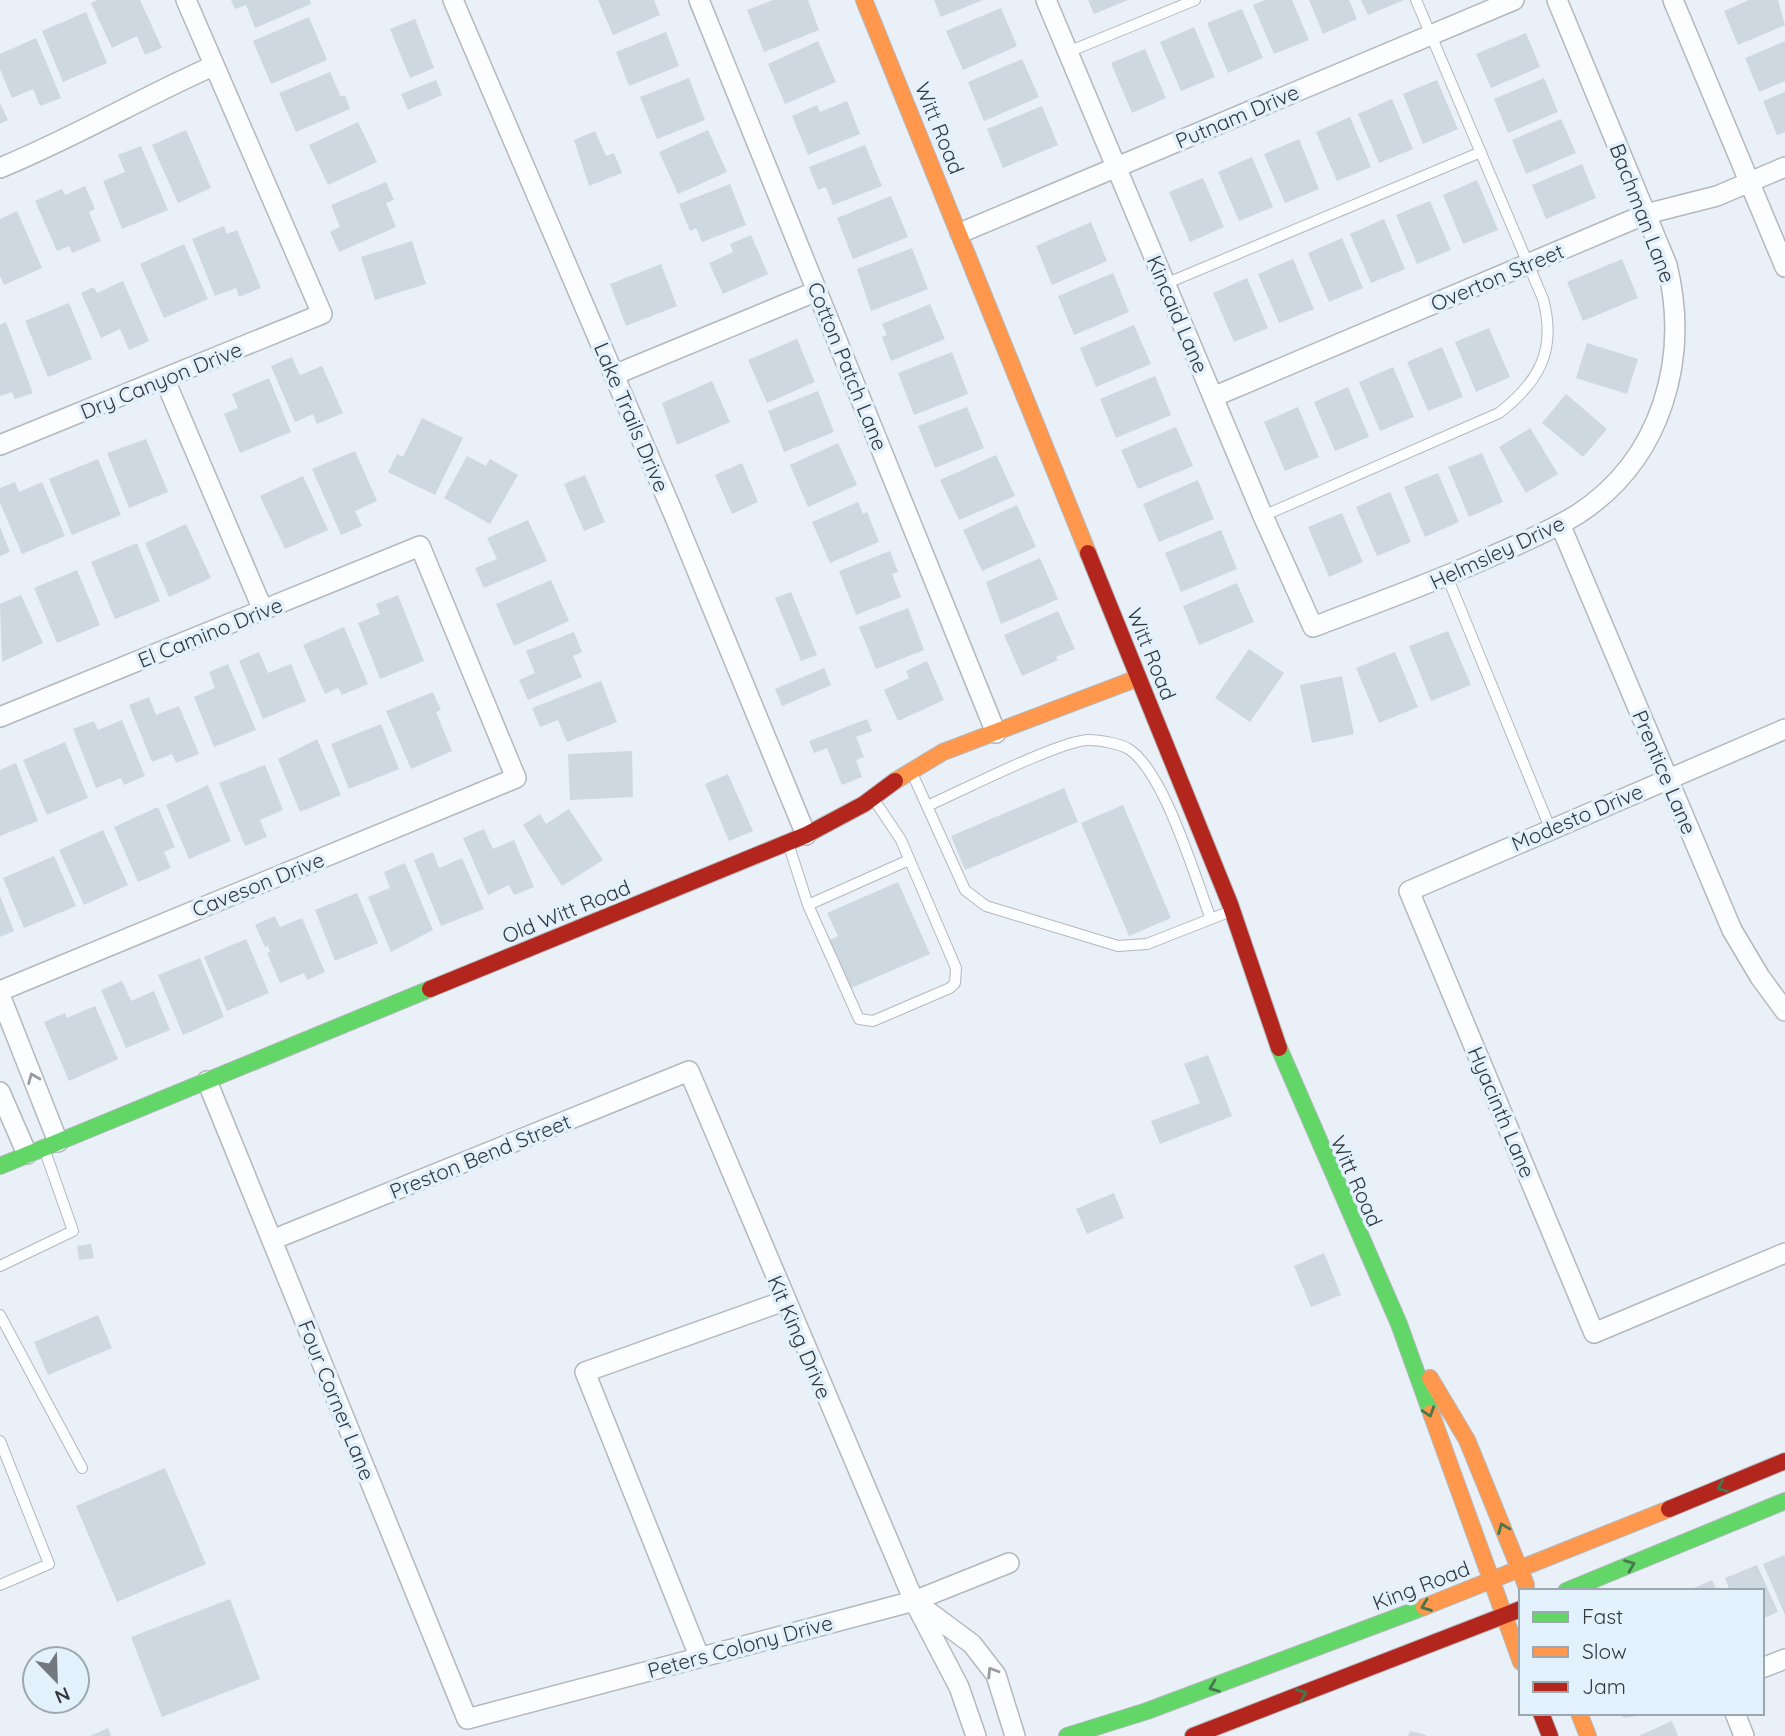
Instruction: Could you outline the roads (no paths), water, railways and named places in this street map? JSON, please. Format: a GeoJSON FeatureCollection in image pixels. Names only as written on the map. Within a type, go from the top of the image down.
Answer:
{"type":"FeatureCollection","features":[{"type":"Feature","properties":{"kind":"street"},"geometry":{"type":"LineString","coordinates":[[0,168],[50,147],[144,96],[213,66],[186,0]]}},
{"type":"Feature","properties":{"kind":"street","name":"Lake Trails Drive"},"geometry":{"type":"LineString","coordinates":[[453,0],[614,375],[797,839]]}},
{"type":"Feature","properties":{"kind":"street","name":"Cotton Patch Lane"},"geometry":{"type":"LineString","coordinates":[[699,0],[996,733]]}},
{"type":"Feature","properties":{"kind":"street","name":"Witt Road"},"geometry":{"type":"LineString","coordinates":[[864,0],[1232,911],[1253,965],[1285,1068],[1399,1324],[1519,1657]]}},
{"type":"Feature","properties":{"kind":"street","name":"Kincaid Lane"},"geometry":{"type":"LineString","coordinates":[[1046,0],[1263,516],[1313,627]]}},
{"type":"Feature","properties":{"kind":"street","name":"Putnam Drive"},"geometry":{"type":"LineString","coordinates":[[960,233],[1514,0]]}},
{"type":"Feature","properties":{"kind":"street","name":"Bachman Lane"},"geometry":{"type":"LineString","coordinates":[[1557,0],[1667,265],[1677,329],[1670,383],[1651,433]]}},
{"type":"Feature","properties":{"kind":"street"},"geometry":{"type":"LineString","coordinates":[[1673,0],[1785,267]]}},
{"type":"Feature","properties":{"kind":"street","name":"Dry Canyon Drive"},"geometry":{"type":"LineString","coordinates":[[0,445],[322,314],[213,66]]}},
{"type":"Feature","properties":{"kind":"street","name":"Overton Street"},"geometry":{"type":"LineString","coordinates":[[1213,397],[1646,214],[1711,198],[1785,167]]}},
{"type":"Feature","properties":{"kind":"street"},"geometry":{"type":"LineString","coordinates":[[614,375],[817,291]]}},
{"type":"Feature","properties":{"kind":"street"},"geometry":{"type":"LineString","coordinates":[[164,378],[263,610]]}},
{"type":"Feature","properties":{"kind":"street","name":"Helmsley Drive"},"geometry":{"type":"LineString","coordinates":[[1313,627],[1447,576],[1560,524],[1613,485],[1651,433]]}},
{"type":"Feature","properties":{"kind":"street","name":"Prentice Lane"},"geometry":{"type":"LineString","coordinates":[[1560,524],[1732,930],[1760,977],[1785,1011]]}},
{"type":"Feature","properties":{"kind":"street","name":"El Camino Drive"},"geometry":{"type":"LineString","coordinates":[[0,717],[420,546],[516,778]]}},
{"type":"Feature","properties":{"kind":"street","name":"Old Witt Road"},"geometry":{"type":"LineString","coordinates":[[0,1166],[797,839],[873,798],[910,770],[943,752],[1138,677]]}},
{"type":"Feature","properties":{"kind":"street","name":"Modesto Drive"},"geometry":{"type":"LineString","coordinates":[[1409,891],[1785,729]]}},
{"type":"Feature","properties":{"kind":"street","name":"Caveson Drive"},"geometry":{"type":"LineString","coordinates":[[0,993],[516,778]]}},
{"type":"Feature","properties":{"kind":"street","name":"Hyacinth Lane"},"geometry":{"type":"LineString","coordinates":[[1409,891],[1594,1333],[1785,1253]]}},
{"type":"Feature","properties":{"kind":"street"},"geometry":{"type":"LineString","coordinates":[[0,993],[43,1148]]}},
{"type":"Feature","properties":{"kind":"street","name":"Preston Bend Street"},"geometry":{"type":"LineString","coordinates":[[272,1240],[689,1071]]}},
{"type":"Feature","properties":{"kind":"street","name":"Kit King Drive"},"geometry":{"type":"LineString","coordinates":[[689,1071],[915,1601],[959,1687],[976,1736]]}},
{"type":"Feature","properties":{"kind":"street","name":"Four Corner Lane"},"geometry":{"type":"LineString","coordinates":[[207,1081],[467,1719]]}},
{"type":"Feature","properties":{"kind":"street"},"geometry":{"type":"LineString","coordinates":[[0,1091],[43,1148]]}},
{"type":"Feature","properties":{"kind":"street"},"geometry":{"type":"LineString","coordinates":[[699,1656],[585,1372],[785,1301]]}},
{"type":"Feature","properties":{"kind":"street","name":"Witt Road"},"geometry":{"type":"LineString","coordinates":[[1399,1324],[1467,1440],[1528,1589]]}},
{"type":"Feature","properties":{"kind":"street","name":"King Road"},"geometry":{"type":"LineString","coordinates":[[1068,1736],[1147,1712],[1520,1570],[1785,1461]]}},
{"type":"Feature","properties":{"kind":"street"},"geometry":{"type":"LineString","coordinates":[[1571,1589],[1785,1501]]}},
{"type":"Feature","properties":{"kind":"street","name":"Peters Colony Drive"},"geometry":{"type":"LineString","coordinates":[[467,1719],[915,1601],[1009,1563]]}},
{"type":"Feature","properties":{"kind":"street","name":"Kit King Drive"},"geometry":{"type":"LineString","coordinates":[[915,1601],[972,1644],[996,1675],[1015,1736]]}},
{"type":"Feature","properties":{"kind":"street"},"geometry":{"type":"LineString","coordinates":[[1193,1736],[1519,1610]]}},
{"type":"Feature","properties":{"kind":"street"},"geometry":{"type":"LineString","coordinates":[[1764,1667],[1785,1658]]}},
{"type":"Feature","properties":{"kind":"street"},"geometry":{"type":"LineString","coordinates":[[1542,1715],[1550,1736]]}},
{"type":"Feature","properties":{"kind":"street"},"geometry":{"type":"LineString","coordinates":[[1580,1715],[1588,1736]]}},
{"type":"Feature","properties":{"kind":"street"},"geometry":{"type":"LineString","coordinates":[[1736,1715],[1744,1736]]}},
{"type":"Feature","properties":{"kind":"lane"},"geometry":{"type":"LineString","coordinates":[[1068,52],[1195,0]]}},
{"type":"Feature","properties":{"kind":"lane"},"geometry":{"type":"LineString","coordinates":[[1263,516],[1475,426],[1520,396],[1536,375],[1547,350],[1549,323],[1529,264],[1416,0]]}},
{"type":"Feature","properties":{"kind":"lane"},"geometry":{"type":"LineString","coordinates":[[1165,284],[1481,152]]}},
{"type":"Feature","properties":{"kind":"lane"},"geometry":{"type":"LineString","coordinates":[[1447,576],[1550,828]]}},
{"type":"Feature","properties":{"kind":"lane"},"geometry":{"type":"LineString","coordinates":[[927,806],[1089,739],[1126,748],[1147,767],[1161,790],[1211,919]]}},
{"type":"Feature","properties":{"kind":"lane"},"geometry":{"type":"LineString","coordinates":[[910,770],[965,890],[986,906],[1118,946],[1147,944],[1232,911]]}},
{"type":"Feature","properties":{"kind":"lane"},"geometry":{"type":"LineString","coordinates":[[797,839],[808,905],[859,1019],[873,1021],[950,988],[955,983],[956,968],[901,840],[873,798]]}},
{"type":"Feature","properties":{"kind":"lane"},"geometry":{"type":"LineString","coordinates":[[808,905],[909,860]]}},
{"type":"Feature","properties":{"kind":"lane"},"geometry":{"type":"LineString","coordinates":[[0,1266],[73,1231],[43,1148]]}},
{"type":"Feature","properties":{"kind":"lane"},"geometry":{"type":"LineString","coordinates":[[0,1315],[82,1468]]}},
{"type":"Feature","properties":{"kind":"lane"},"geometry":{"type":"LineString","coordinates":[[0,1441],[49,1564],[0,1585]]}}]}
